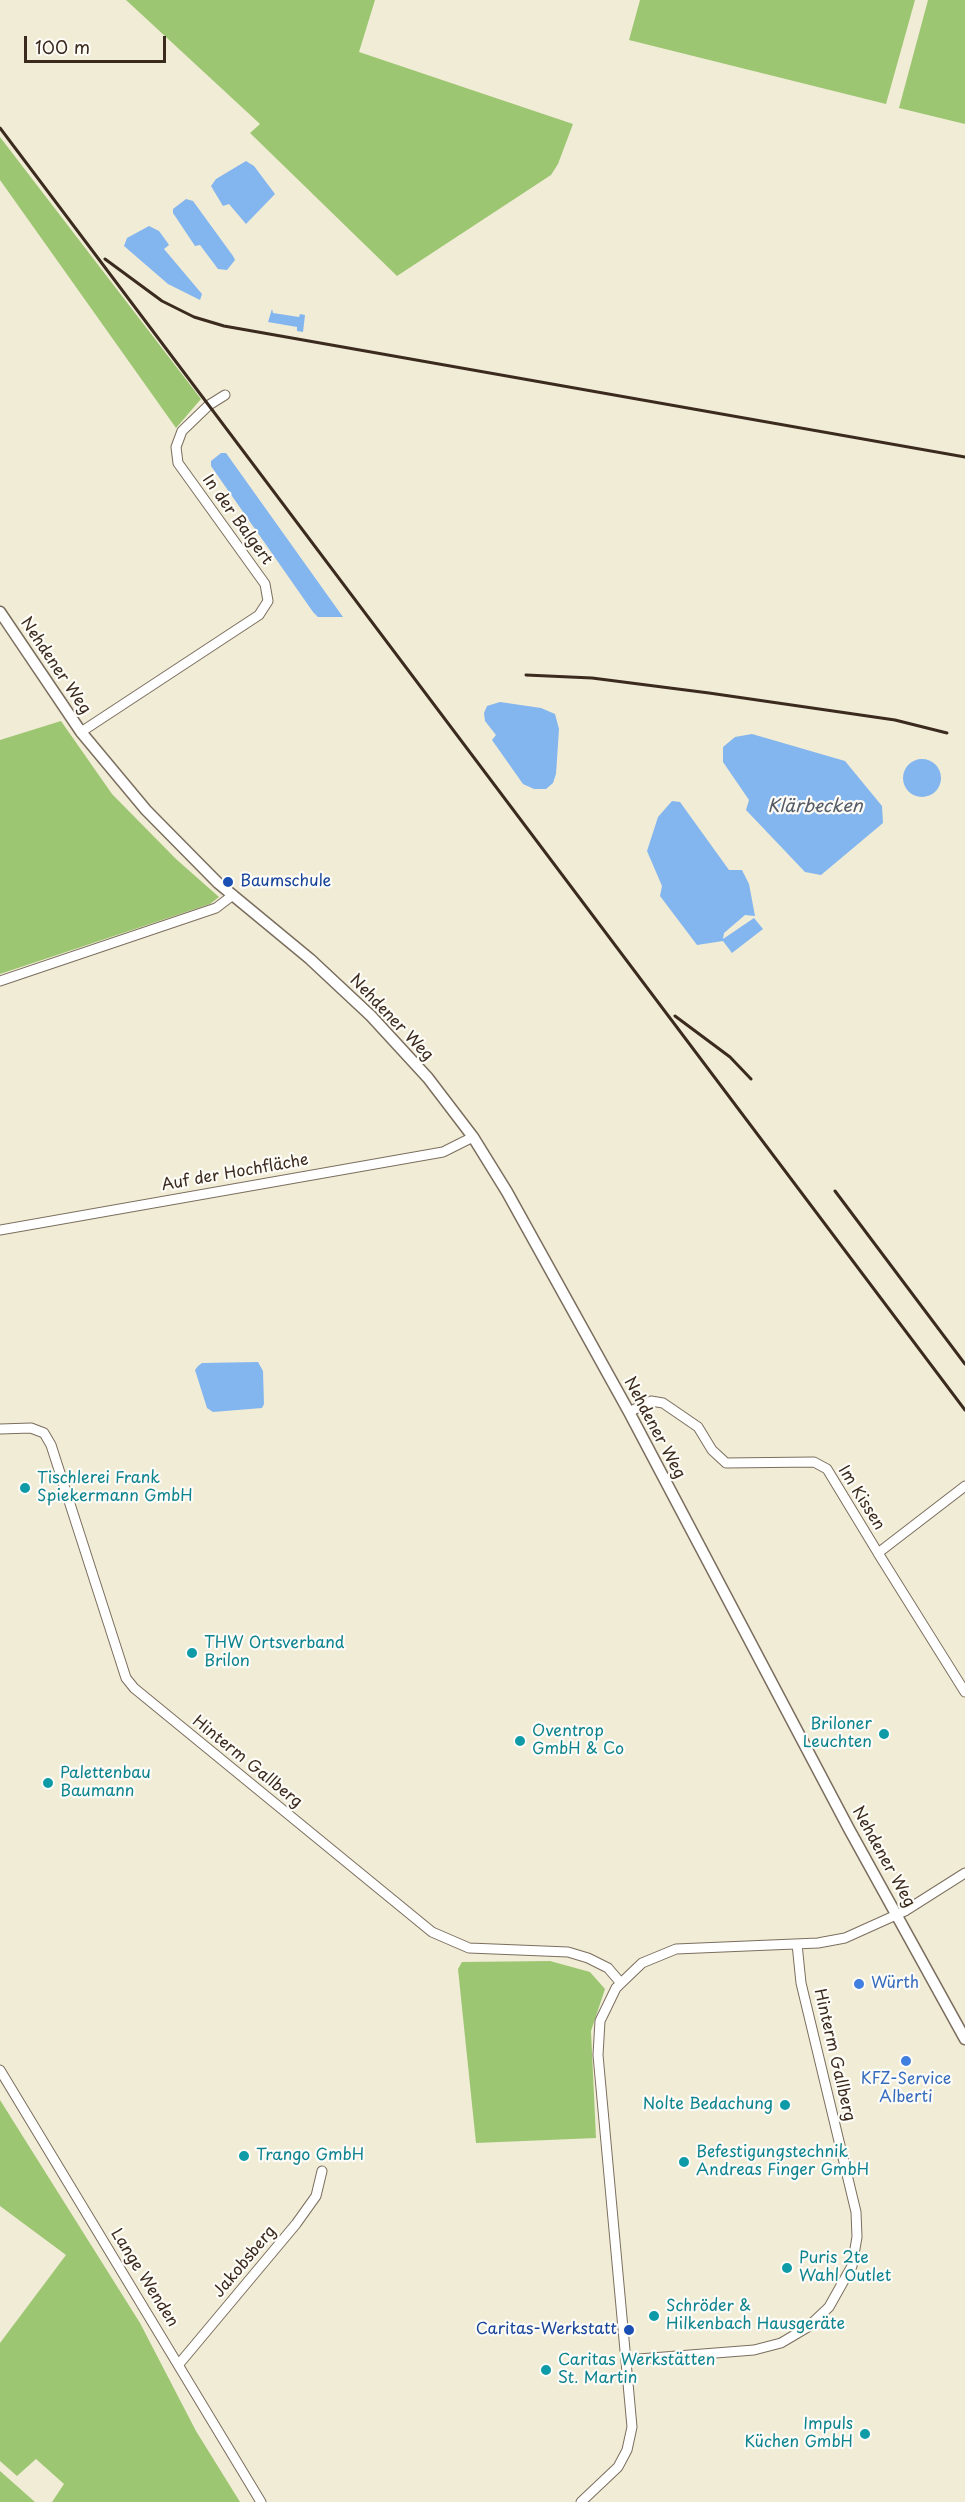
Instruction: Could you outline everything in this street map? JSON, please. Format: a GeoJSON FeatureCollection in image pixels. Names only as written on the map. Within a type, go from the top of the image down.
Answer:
{"type":"FeatureCollection","features":[{"type":"Feature","properties":{"kind":"street","name":"In der Balgert"},"geometry":{"type":"LineString","coordinates":[[81,732],[260,615],[268,601],[265,584],[178,463],[176,447],[182,431],[209,405],[225,394]]}},
{"type":"Feature","properties":{"kind":"street","name":"Nehdener Weg"},"geometry":{"type":"LineString","coordinates":[[0,612],[81,732],[173,839],[371,1016],[428,1078],[473,1137],[507,1192],[629,1412],[849,1829],[965,2039]]}},
{"type":"Feature","properties":{"kind":"street"},"geometry":{"type":"LineString","coordinates":[[0,981],[216,908],[233,895]]}},
{"type":"Feature","properties":{"kind":"street","name":"Auf der Hochfläche"},"geometry":{"type":"LineString","coordinates":[[0,1230],[443,1152],[473,1137]]}},
{"type":"Feature","properties":{"kind":"street","name":"Im Kissen"},"geometry":{"type":"LineString","coordinates":[[629,1412],[651,1401],[663,1403],[698,1427],[712,1450],[726,1463],[814,1462],[827,1469],[965,1692]]}},
{"type":"Feature","properties":{"kind":"street","name":"Hinterm Gallberg"},"geometry":{"type":"LineString","coordinates":[[0,1429],[31,1428],[44,1433],[51,1445],[126,1678],[134,1688],[432,1932],[469,1948],[568,1952],[588,1958],[608,1968],[620,1982]]}},
{"type":"Feature","properties":{"kind":"street","name":"Im Kissen"},"geometry":{"type":"LineString","coordinates":[[878,1553],[965,1486]]}},
{"type":"Feature","properties":{"kind":"street"},"geometry":{"type":"LineString","coordinates":[[581,2502],[615,2471],[627,2450],[632,2422],[598,2040],[603,2013],[620,1982],[642,1963],[676,1949],[797,1944],[845,1938],[898,1915],[965,1873]]}},
{"type":"Feature","properties":{"kind":"street","name":"Hinterm Gallberg"},"geometry":{"type":"LineString","coordinates":[[626,2360],[754,2350],[781,2343],[808,2327],[829,2307],[852,2266],[857,2237],[856,2212],[801,1983],[797,1944]]}},
{"type":"Feature","properties":{"kind":"street","name":"Lange Wenden"},"geometry":{"type":"LineString","coordinates":[[0,2070],[261,2502]]}},
{"type":"Feature","properties":{"kind":"street","name":"Jakobsberg"},"geometry":{"type":"LineString","coordinates":[[179,2364],[296,2224],[316,2196],[322,2171]]}},
{"type":"Feature","properties":{"kind":"green space"},"geometry":{"type":"Polygon","coordinates":[[[126,0],[375,0],[359,52],[573,124],[558,164],[551,175],[397,276],[250,133],[260,124],[126,0]]]}},
{"type":"Feature","properties":{"kind":"green space"},"geometry":{"type":"Polygon","coordinates":[[[640,0],[915,0],[886,104],[629,40],[640,0]]]}},
{"type":"Feature","properties":{"kind":"green space"},"geometry":{"type":"Polygon","coordinates":[[[928,0],[965,0],[965,124],[899,108],[928,0]]]}},
{"type":"Feature","properties":{"kind":"green space"},"geometry":{"type":"Polygon","coordinates":[[[0,137],[201,399],[176,428],[0,180],[0,137]]]}},
{"type":"Feature","properties":{"kind":"green space"},"geometry":{"type":"Polygon","coordinates":[[[61,721],[112,794],[176,859],[219,897],[210,904],[0,974],[0,740],[61,721]]]}},
{"type":"Feature","properties":{"kind":"green space"},"geometry":{"type":"Polygon","coordinates":[[[550,1961],[590,1972],[605,1989],[591,2031],[596,2138],[476,2143],[458,1969],[462,1962],[550,1961]]]}},
{"type":"Feature","properties":{"kind":"green space"},"geometry":{"type":"Polygon","coordinates":[[[0,2100],[140,2323],[196,2431],[240,2502],[52,2502],[64,2484],[36,2459],[17,2476],[0,2461],[0,2343],[66,2255],[0,2206],[0,2100]]]}},
{"type":"Feature","properties":{"kind":"green space"},"geometry":{"type":"Polygon","coordinates":[[[0,2471],[35,2502],[0,2502],[0,2471]]]}},
{"type":"Feature","properties":{"kind":"water"},"geometry":{"type":"Polygon","coordinates":[[[246,161],[254,166],[275,194],[246,224],[229,204],[223,206],[211,186],[216,179],[246,161]]]}},
{"type":"Feature","properties":{"kind":"water"},"geometry":{"type":"Polygon","coordinates":[[[186,199],[193,201],[233,256],[235,260],[227,270],[218,269],[200,245],[195,246],[173,213],[173,209],[186,199]]]}},
{"type":"Feature","properties":{"kind":"water"},"geometry":{"type":"Polygon","coordinates":[[[149,226],[159,231],[167,242],[169,245],[164,249],[202,294],[200,300],[168,284],[124,246],[127,238],[149,226]]]}},
{"type":"Feature","properties":{"kind":"water"},"geometry":{"type":"Polygon","coordinates":[[[272,309],[273,313],[299,317],[300,314],[305,315],[303,332],[297,331],[297,327],[268,322],[272,309]]]}},
{"type":"Feature","properties":{"kind":"water"},"geometry":{"type":"Polygon","coordinates":[[[221,453],[226,453],[343,617],[318,617],[313,612],[211,466],[211,461],[221,453]]]}},
{"type":"Feature","properties":{"kind":"water"},"geometry":{"type":"Polygon","coordinates":[[[500,702],[541,708],[555,714],[559,729],[556,774],[553,783],[546,789],[534,789],[523,784],[492,740],[496,735],[485,721],[484,713],[487,706],[500,702]]]}},
{"type":"Feature","properties":{"kind":"water","name":"Klärbecken"},"geometry":{"type":"Polygon","coordinates":[[[752,734],[845,761],[882,806],[883,823],[821,875],[805,872],[746,810],[749,800],[723,762],[723,747],[735,737],[752,734]]]}},
{"type":"Feature","properties":{"kind":"water"},"geometry":{"type":"Polygon","coordinates":[[[922,759],[936,764],[941,778],[936,792],[922,797],[908,792],[903,778],[908,764],[922,759]]]}},
{"type":"Feature","properties":{"kind":"water"},"geometry":{"type":"Polygon","coordinates":[[[672,801],[680,802],[729,870],[742,870],[749,884],[755,916],[745,915],[724,933],[723,939],[754,918],[763,929],[732,953],[723,941],[697,945],[660,896],[662,886],[647,851],[658,817],[672,801]]]}},
{"type":"Feature","properties":{"kind":"water"},"geometry":{"type":"Polygon","coordinates":[[[258,1362],[263,1371],[264,1404],[262,1408],[213,1412],[207,1408],[195,1370],[198,1366],[202,1363],[258,1362]]]}},
{"type":"Feature","properties":{"kind":"railway"},"geometry":{"type":"LineString","coordinates":[[0,128],[965,1410]]}},
{"type":"Feature","properties":{"kind":"railway"},"geometry":{"type":"LineString","coordinates":[[105,259],[162,301],[194,317],[224,326],[965,457]]}},
{"type":"Feature","properties":{"kind":"railway"},"geometry":{"type":"LineString","coordinates":[[526,675],[592,678],[709,693],[895,720],[947,733]]}},
{"type":"Feature","properties":{"kind":"railway"},"geometry":{"type":"LineString","coordinates":[[675,1016],[730,1057],[751,1079]]}},
{"type":"Feature","properties":{"kind":"railway"},"geometry":{"type":"LineString","coordinates":[[835,1191],[965,1364]]}},
{"type":"Feature","properties":{"kind":"place","name":"Baumschule"},"geometry":{"type":"Point","coordinates":[228,882]}},
{"type":"Feature","properties":{"kind":"place","name":"Tischlerei Frank Spiekermann GmbH"},"geometry":{"type":"Point","coordinates":[25,1488]}},
{"type":"Feature","properties":{"kind":"place","name":"THW Ortsverband Brilon"},"geometry":{"type":"Point","coordinates":[192,1653]}},
{"type":"Feature","properties":{"kind":"place","name":"Briloner Leuchten"},"geometry":{"type":"Point","coordinates":[884,1734]}},
{"type":"Feature","properties":{"kind":"place","name":"Oventrop GmbH & Co"},"geometry":{"type":"Point","coordinates":[520,1741]}},
{"type":"Feature","properties":{"kind":"place","name":"Palettenbau Baumann"},"geometry":{"type":"Point","coordinates":[48,1783]}},
{"type":"Feature","properties":{"kind":"place","name":"Würth"},"geometry":{"type":"Point","coordinates":[859,1984]}},
{"type":"Feature","properties":{"kind":"place","name":"KFZ-Service Alberti"},"geometry":{"type":"Point","coordinates":[906,2061]}},
{"type":"Feature","properties":{"kind":"place","name":"Nolte Bedachung"},"geometry":{"type":"Point","coordinates":[785,2105]}},
{"type":"Feature","properties":{"kind":"place","name":"Trango GmbH"},"geometry":{"type":"Point","coordinates":[244,2156]}},
{"type":"Feature","properties":{"kind":"place","name":"Befestigungstechnik Andreas Finger GmbH"},"geometry":{"type":"Point","coordinates":[684,2162]}},
{"type":"Feature","properties":{"kind":"place","name":"Puris 2te Wahl Outlet"},"geometry":{"type":"Point","coordinates":[787,2268]}},
{"type":"Feature","properties":{"kind":"place","name":"Schröder & Hilkenbach Hausgeräte"},"geometry":{"type":"Point","coordinates":[654,2316]}},
{"type":"Feature","properties":{"kind":"place","name":"Caritas-Werkstatt"},"geometry":{"type":"Point","coordinates":[629,2330]}},
{"type":"Feature","properties":{"kind":"place","name":"Caritas Werkstätten St. Martin"},"geometry":{"type":"Point","coordinates":[546,2370]}},
{"type":"Feature","properties":{"kind":"place","name":"Impuls Küchen GmbH"},"geometry":{"type":"Point","coordinates":[865,2434]}}]}
